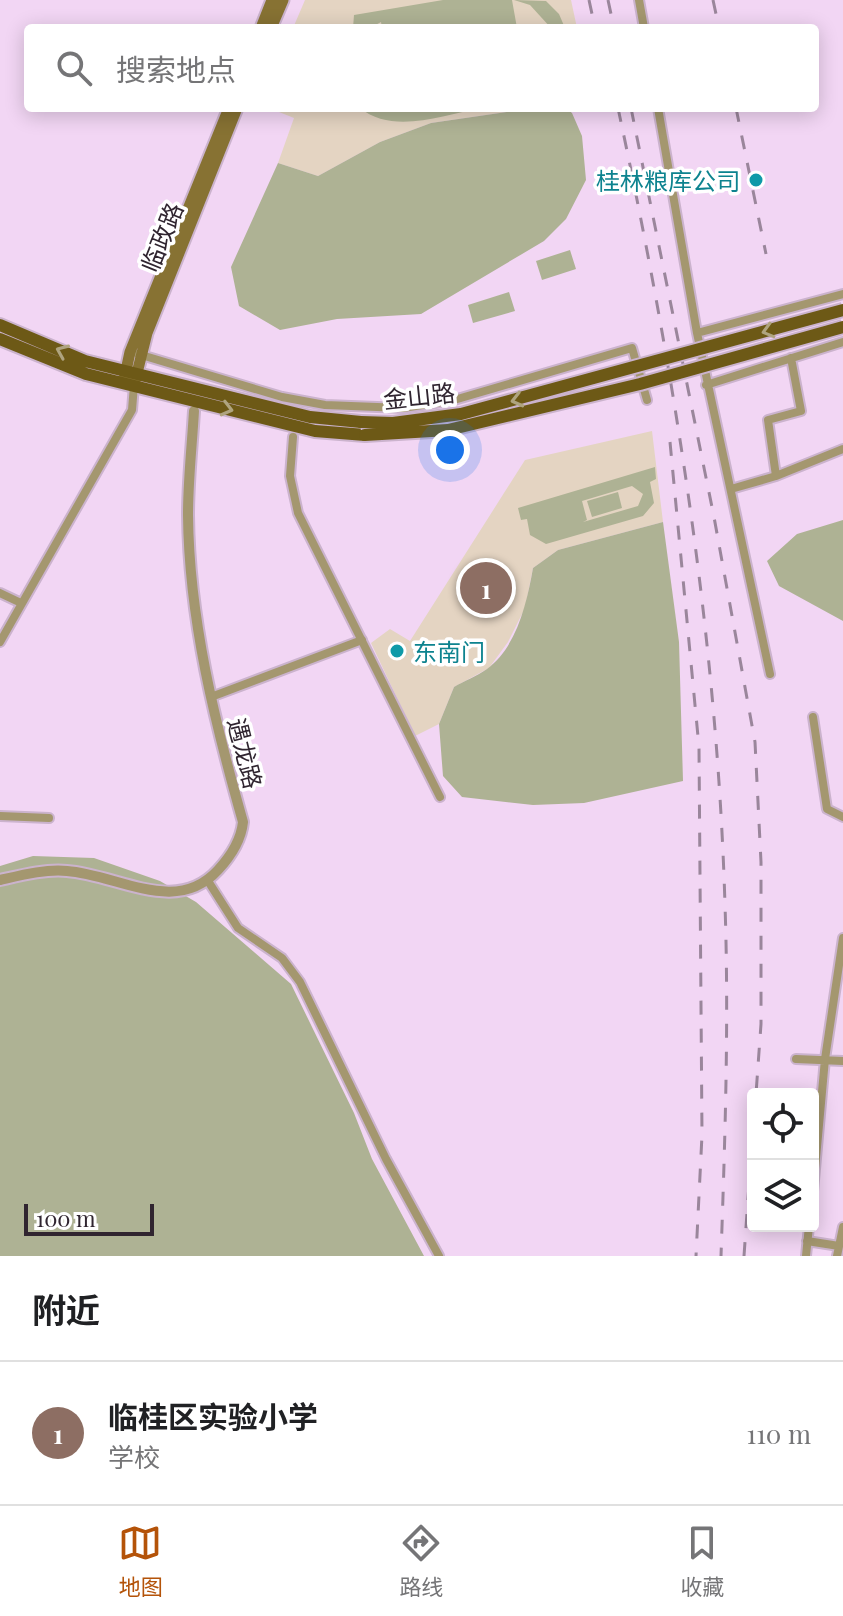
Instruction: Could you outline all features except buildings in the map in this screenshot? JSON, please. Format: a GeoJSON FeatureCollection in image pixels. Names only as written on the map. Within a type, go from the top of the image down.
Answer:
{"type":"FeatureCollection","features":[{"type":"Feature","properties":{"kind":"main road"},"geometry":{"type":"LineString","coordinates":[[263,24],[272,0]]}},
{"type":"Feature","properties":{"kind":"main road"},"geometry":{"type":"LineString","coordinates":[[273,24],[283,0]]}},
{"type":"Feature","properties":{"kind":"main road","name":"临政路"},"geometry":{"type":"LineString","coordinates":[[130,378],[135,354],[227,112]]}},
{"type":"Feature","properties":{"kind":"main road","name":"临政路"},"geometry":{"type":"LineString","coordinates":[[135,354],[235,112]]}},
{"type":"Feature","properties":{"kind":"main road","name":"金山路"},"geometry":{"type":"LineString","coordinates":[[0,339],[86,374],[130,378],[310,417],[393,423],[461,414],[843,310]]}},
{"type":"Feature","properties":{"kind":"main road","name":"金山路"},"geometry":{"type":"LineString","coordinates":[[0,325],[130,378],[315,431],[365,435],[448,430],[640,384],[843,327]]}},
{"type":"Feature","properties":{"kind":"street"},"geometry":{"type":"LineString","coordinates":[[639,0],[643,24]]}},
{"type":"Feature","properties":{"kind":"street"},"geometry":{"type":"LineString","coordinates":[[659,112],[706,385],[770,674]]}},
{"type":"Feature","properties":{"kind":"street"},"geometry":{"type":"LineString","coordinates":[[697,333],[843,294]]}},
{"type":"Feature","properties":{"kind":"street"},"geometry":{"type":"LineString","coordinates":[[706,385],[843,342]]}},
{"type":"Feature","properties":{"kind":"street"},"geometry":{"type":"LineString","coordinates":[[135,354],[282,397],[325,405],[403,408],[454,400],[632,348],[647,400]]}},
{"type":"Feature","properties":{"kind":"street"},"geometry":{"type":"LineString","coordinates":[[776,476],[768,420],[801,411],[791,358]]}},
{"type":"Feature","properties":{"kind":"street"},"geometry":{"type":"LineString","coordinates":[[0,642],[132,410],[130,378]]}},
{"type":"Feature","properties":{"kind":"street","name":"遇龙路"},"geometry":{"type":"LineString","coordinates":[[194,411],[188,515],[200,642],[243,822],[240,839],[232,854],[208,881]]}},
{"type":"Feature","properties":{"kind":"street"},"geometry":{"type":"LineString","coordinates":[[293,437],[290,476],[298,513],[440,797]]}},
{"type":"Feature","properties":{"kind":"street"},"geometry":{"type":"LineString","coordinates":[[731,489],[776,476],[843,449]]}},
{"type":"Feature","properties":{"kind":"street"},"geometry":{"type":"LineString","coordinates":[[0,593],[21,603]]}},
{"type":"Feature","properties":{"kind":"street"},"geometry":{"type":"LineString","coordinates":[[211,697],[362,640]]}},
{"type":"Feature","properties":{"kind":"street"},"geometry":{"type":"LineString","coordinates":[[813,717],[827,809],[843,817]]}},
{"type":"Feature","properties":{"kind":"street"},"geometry":{"type":"LineString","coordinates":[[0,816],[49,818]]}},
{"type":"Feature","properties":{"kind":"street"},"geometry":{"type":"LineString","coordinates":[[0,880],[65,871],[170,894],[193,890],[208,881],[238,928],[282,958],[300,982],[386,1159],[439,1256]]}},
{"type":"Feature","properties":{"kind":"street"},"geometry":{"type":"LineString","coordinates":[[816,1160],[825,1059],[843,938]]}},
{"type":"Feature","properties":{"kind":"street"},"geometry":{"type":"LineString","coordinates":[[796,1059],[843,1061]]}},
{"type":"Feature","properties":{"kind":"street"},"geometry":{"type":"LineString","coordinates":[[837,1256],[843,1227]]}},
{"type":"Feature","properties":{"kind":"street"},"geometry":{"type":"LineString","coordinates":[[806,1256],[808,1232]]}},
{"type":"Feature","properties":{"kind":"street"},"geometry":{"type":"LineString","coordinates":[[807,1241],[839,1246]]}},
{"type":"Feature","properties":{"kind":"shaded area"},"geometry":{"type":"Polygon","coordinates":[[[305,0],[571,0],[576,24],[295,24],[305,0]]]}},
{"type":"Feature","properties":{"kind":"shaded area"},"geometry":{"type":"Polygon","coordinates":[[[279,112],[507,112],[431,123],[380,142],[318,176],[278,163],[294,118],[279,112]]]}},
{"type":"Feature","properties":{"kind":"shaded area"},"geometry":{"type":"Polygon","coordinates":[[[652,431],[663,522],[558,550],[533,568],[525,608],[508,642],[489,668],[454,687],[439,724],[415,736],[371,643],[390,629],[410,641],[525,460],[652,431]]]}},
{"type":"Feature","properties":{"kind":"green space"},"geometry":{"type":"Polygon","coordinates":[[[443,0],[512,0],[516,24],[353,24],[354,15],[443,0]]]}},
{"type":"Feature","properties":{"kind":"green space"},"geometry":{"type":"Polygon","coordinates":[[[514,0],[546,1],[559,14],[563,24],[547,24],[530,5],[514,0]]]}},
{"type":"Feature","properties":{"kind":"green space"},"geometry":{"type":"Polygon","coordinates":[[[366,112],[463,112],[403,122],[366,112]]]}},
{"type":"Feature","properties":{"kind":"green space"},"geometry":{"type":"Polygon","coordinates":[[[507,112],[571,112],[582,136],[586,180],[566,219],[544,241],[421,314],[337,319],[280,330],[239,306],[231,267],[278,163],[318,176],[380,142],[431,123],[507,112]]]}},
{"type":"Feature","properties":{"kind":"green space"},"geometry":{"type":"Polygon","coordinates":[[[570,250],[576,269],[542,280],[536,261],[570,250]]]}},
{"type":"Feature","properties":{"kind":"green space"},"geometry":{"type":"Polygon","coordinates":[[[509,292],[515,311],[473,323],[468,305],[509,292]]]}},
{"type":"Feature","properties":{"kind":"green space"},"geometry":{"type":"Polygon","coordinates":[[[655,467],[656,479],[650,482],[654,503],[643,516],[546,544],[530,535],[527,519],[521,520],[518,508],[655,467]],[[632,486],[582,501],[587,520],[583,522],[638,506],[643,494],[632,486]]]}},
{"type":"Feature","properties":{"kind":"green space"},"geometry":{"type":"Polygon","coordinates":[[[618,492],[622,508],[592,517],[587,501],[618,492]]]}},
{"type":"Feature","properties":{"kind":"green space"},"geometry":{"type":"Polygon","coordinates":[[[843,520],[843,621],[779,586],[767,561],[797,534],[843,520]]]}},
{"type":"Feature","properties":{"kind":"green space"},"geometry":{"type":"Polygon","coordinates":[[[663,522],[679,642],[683,781],[584,803],[533,805],[462,797],[443,776],[439,724],[454,687],[487,669],[506,649],[524,609],[533,568],[558,550],[663,522]]]}},
{"type":"Feature","properties":{"kind":"green space"},"geometry":{"type":"Polygon","coordinates":[[[33,856],[94,858],[160,881],[196,902],[291,984],[354,1113],[372,1159],[424,1256],[0,1256],[0,866],[33,856]]]}},
{"type":"Feature","properties":{"kind":"railway"},"geometry":{"type":"LineString","coordinates":[[589,0],[594,24]]}},
{"type":"Feature","properties":{"kind":"railway"},"geometry":{"type":"LineString","coordinates":[[608,0],[613,24]]}},
{"type":"Feature","properties":{"kind":"railway"},"geometry":{"type":"LineString","coordinates":[[713,0],[718,24]]}},
{"type":"Feature","properties":{"kind":"railway"},"geometry":{"type":"LineString","coordinates":[[619,112],[657,305],[690,504],[713,704],[726,949],[721,1256]]}},
{"type":"Feature","properties":{"kind":"railway"},"geometry":{"type":"LineString","coordinates":[[632,112],[714,517],[755,742],[761,862],[761,1024],[756,1088]]}},
{"type":"Feature","properties":{"kind":"railway"},"geometry":{"type":"LineString","coordinates":[[737,112],[766,254]]}},
{"type":"Feature","properties":{"kind":"railway"},"geometry":{"type":"LineString","coordinates":[[670,442],[699,747],[702,1135],[696,1256]]}},
{"type":"Feature","properties":{"kind":"railway"},"geometry":{"type":"LineString","coordinates":[[744,1256],[751,1160]]}},
{"type":"Feature","properties":{"kind":"place","name":"桂林粮库公司"},"geometry":{"type":"Point","coordinates":[756,180]}},
{"type":"Feature","properties":{"kind":"place","name":"临桂区实验小学"},"geometry":{"type":"Point","coordinates":[486,588]}},
{"type":"Feature","properties":{"kind":"place","name":"东南门"},"geometry":{"type":"Point","coordinates":[397,651]}}]}
